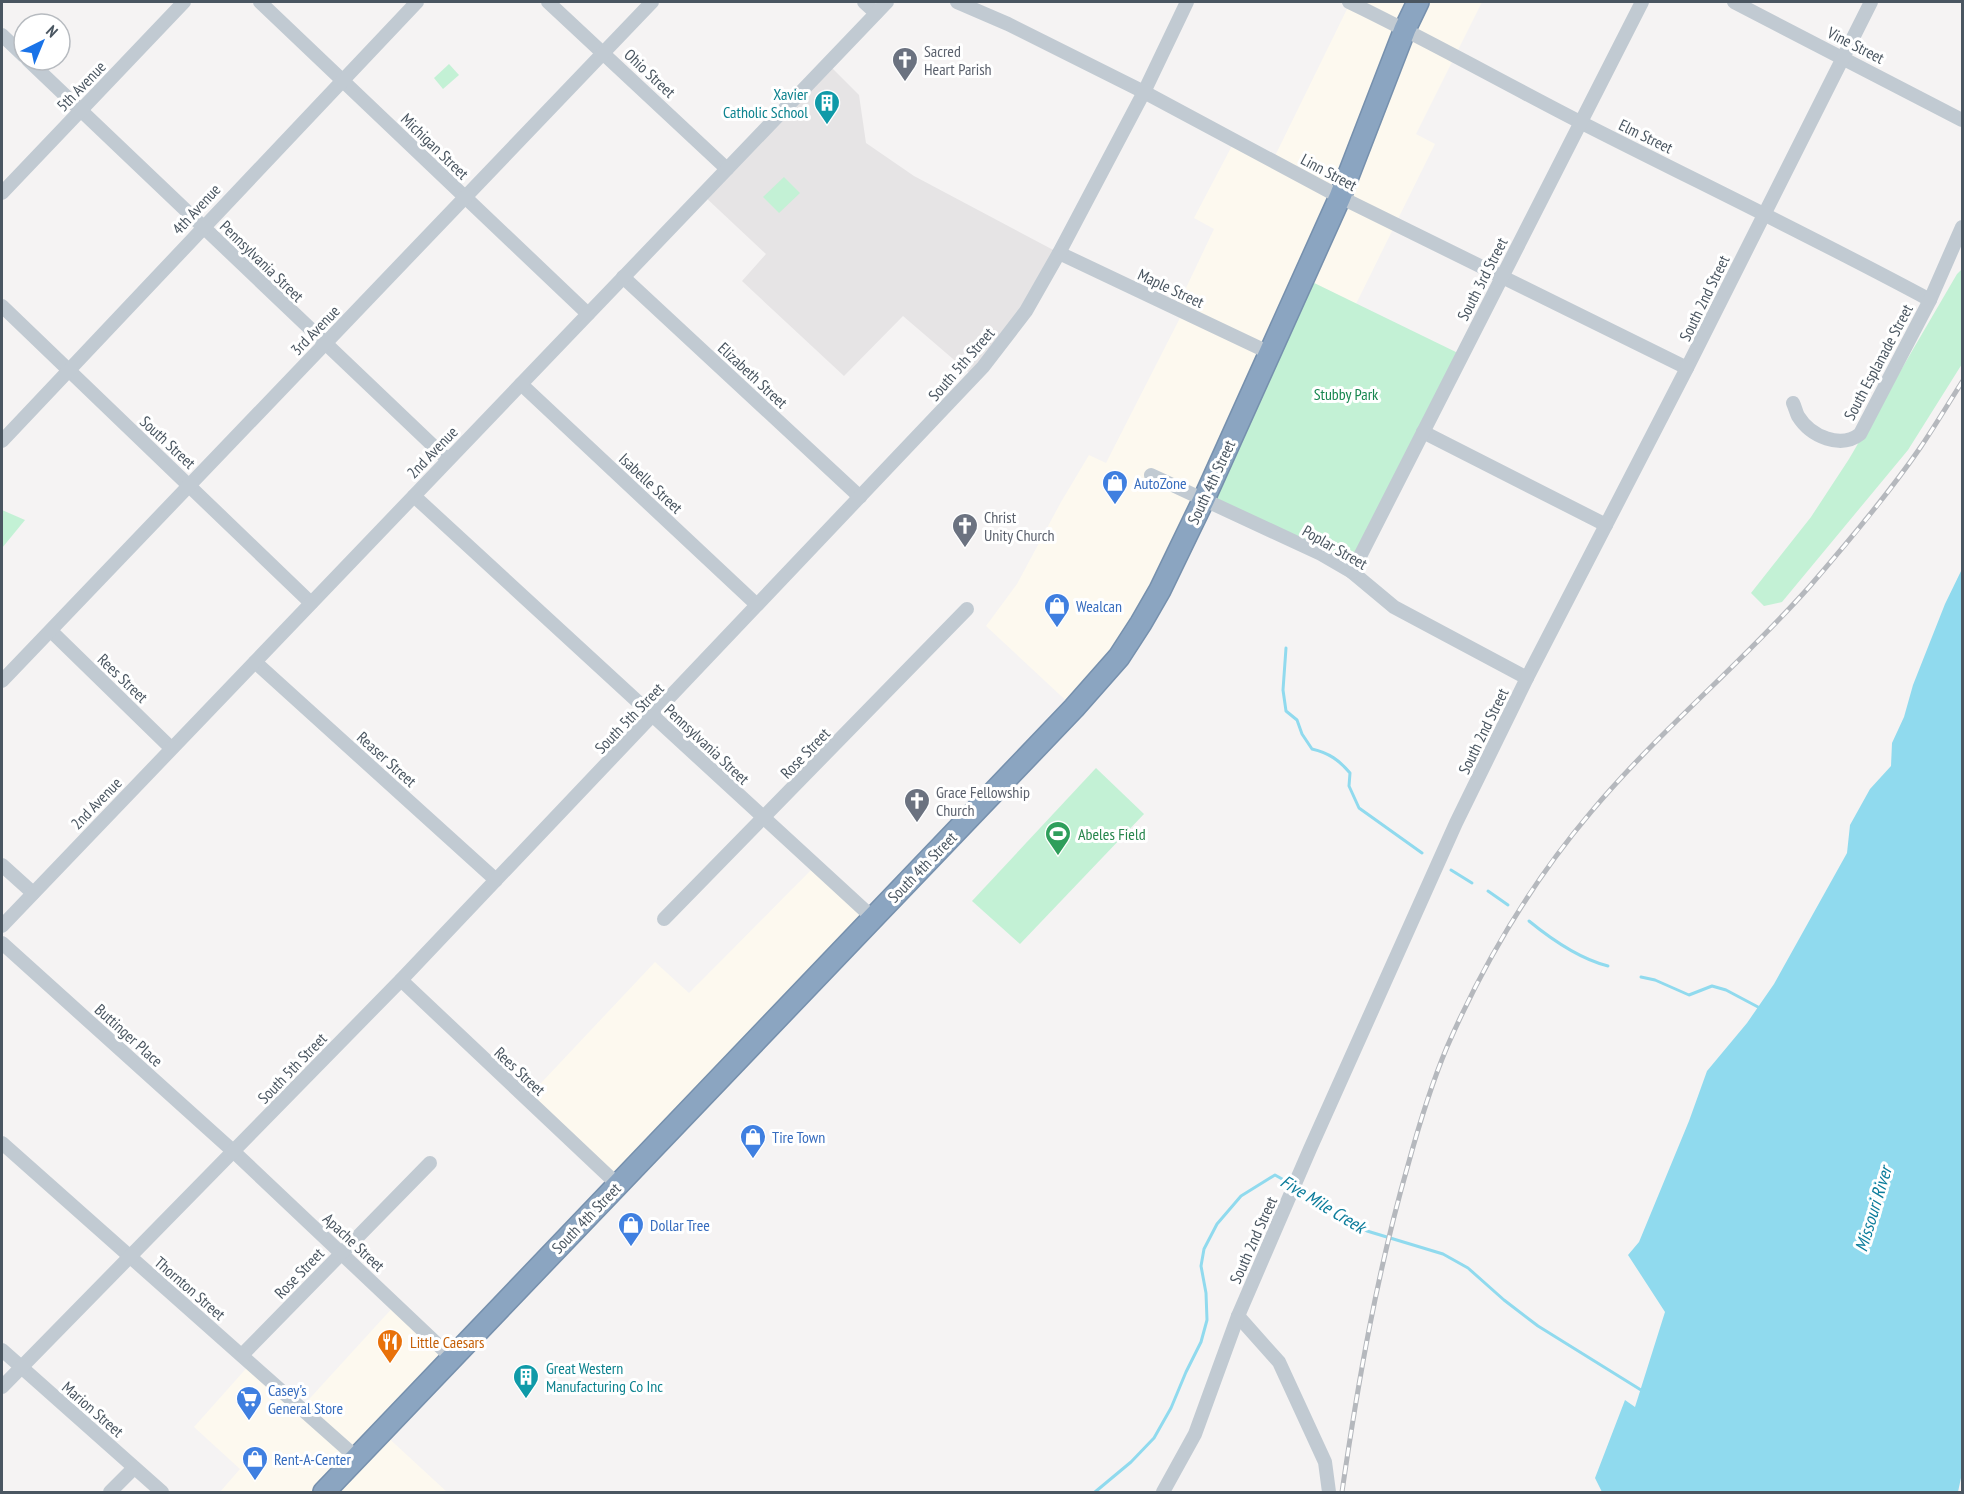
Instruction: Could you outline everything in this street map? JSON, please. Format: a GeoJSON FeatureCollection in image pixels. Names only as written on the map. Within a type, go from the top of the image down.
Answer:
{"type":"FeatureCollection","features":[{"type":"Feature","properties":{"kind":"highway","name":"South 4th Street"},"geometry":{"type":"LineString","coordinates":[[324,1492],[1066,717],[1119,657],[1160,590],[1204,499],[1340,197],[1405,29],[1418,2]]}},
{"type":"Feature","properties":{"kind":"street","name":"5th Avenue"},"geometry":{"type":"LineString","coordinates":[[2,193],[184,2]]}},
{"type":"Feature","properties":{"kind":"street","name":"Michigan Street"},"geometry":{"type":"LineString","coordinates":[[260,2],[588,314]]}},
{"type":"Feature","properties":{"kind":"street","name":"4th Avenue"},"geometry":{"type":"LineString","coordinates":[[2,441],[417,2]]}},
{"type":"Feature","properties":{"kind":"street","name":"Ohio Street"},"geometry":{"type":"LineString","coordinates":[[549,2],[727,169]]}},
{"type":"Feature","properties":{"kind":"street","name":"3rd Avenue"},"geometry":{"type":"LineString","coordinates":[[2,681],[652,2]]}},
{"type":"Feature","properties":{"kind":"street"},"geometry":{"type":"LineString","coordinates":[[864,2],[876,13]]}},
{"type":"Feature","properties":{"kind":"street","name":"2nd Avenue"},"geometry":{"type":"LineString","coordinates":[[2,926],[887,2]]}},
{"type":"Feature","properties":{"kind":"street","name":"Linn Street"},"geometry":{"type":"LineString","coordinates":[[957,2],[1008,24],[1144,92],[1340,197],[1687,368]]}},
{"type":"Feature","properties":{"kind":"street","name":"South 5th Street"},"geometry":{"type":"LineString","coordinates":[[2,1387],[400,980],[653,717],[983,367],[1026,311],[1059,253],[1144,92],[1187,2]]}},
{"type":"Feature","properties":{"kind":"street","name":"Elm Street"},"geometry":{"type":"LineString","coordinates":[[1349,2],[1930,300]]}},
{"type":"Feature","properties":{"kind":"street","name":"South 3rd Street"},"geometry":{"type":"LineString","coordinates":[[1352,572],[1642,2]]}},
{"type":"Feature","properties":{"kind":"street","name":"Vine Street"},"geometry":{"type":"LineString","coordinates":[[1734,2],[1962,120]]}},
{"type":"Feature","properties":{"kind":"street","name":"South 2nd Street"},"geometry":{"type":"LineString","coordinates":[[1163,1492],[1195,1434],[1238,1316],[1456,823],[1527,678],[1687,368],[1871,2]]}},
{"type":"Feature","properties":{"kind":"street","name":"Pennsylvania Street"},"geometry":{"type":"LineString","coordinates":[[40,72],[447,459]]}},
{"type":"Feature","properties":{"kind":"street","name":"South Esplanade Street"},"geometry":{"type":"LineString","coordinates":[[1793,403],[1799,417],[1823,437],[1838,441],[1851,440],[1860,434],[1930,300],[1962,227]]}},
{"type":"Feature","properties":{"kind":"street","name":"Maple Street"},"geometry":{"type":"LineString","coordinates":[[1059,253],[1270,353]]}},
{"type":"Feature","properties":{"kind":"street","name":"Elizabeth Street"},"geometry":{"type":"LineString","coordinates":[[623,277],[860,497]]}},
{"type":"Feature","properties":{"kind":"street","name":"South Street"},"geometry":{"type":"LineString","coordinates":[[2,306],[311,603]]}},
{"type":"Feature","properties":{"kind":"street","name":"Isabelle Street"},"geometry":{"type":"LineString","coordinates":[[521,384],[757,605]]}},
{"type":"Feature","properties":{"kind":"street"},"geometry":{"type":"LineString","coordinates":[[1423,432],[1606,525]]}},
{"type":"Feature","properties":{"kind":"street","name":"Poplar Street"},"geometry":{"type":"LineString","coordinates":[[1151,475],[1322,554],[1352,572],[1394,607],[1527,678]]}},
{"type":"Feature","properties":{"kind":"street","name":"Pennsylvania Street"},"geometry":{"type":"LineString","coordinates":[[414,496],[873,918]]}},
{"type":"Feature","properties":{"kind":"street","name":"Rose Street"},"geometry":{"type":"LineString","coordinates":[[664,920],[967,609]]}},
{"type":"Feature","properties":{"kind":"street","name":"Rees Street"},"geometry":{"type":"LineString","coordinates":[[51,631],[171,748]]}},
{"type":"Feature","properties":{"kind":"street","name":"Reaser Street"},"geometry":{"type":"LineString","coordinates":[[255,662],[496,880]]}},
{"type":"Feature","properties":{"kind":"street"},"geometry":{"type":"LineString","coordinates":[[2,865],[33,893]]}},
{"type":"Feature","properties":{"kind":"street","name":"Buttinger Place"},"geometry":{"type":"LineString","coordinates":[[2,943],[233,1151]]}},
{"type":"Feature","properties":{"kind":"street","name":"Rees Street"},"geometry":{"type":"LineString","coordinates":[[400,980],[618,1185]]}},
{"type":"Feature","properties":{"kind":"street","name":"Thornton Street"},"geometry":{"type":"LineString","coordinates":[[2,1143],[357,1458]]}},
{"type":"Feature","properties":{"kind":"street","name":"Apache Street"},"geometry":{"type":"LineString","coordinates":[[233,1151],[452,1358]]}},
{"type":"Feature","properties":{"kind":"street","name":"Rose Street"},"geometry":{"type":"LineString","coordinates":[[242,1355],[430,1163]]}},
{"type":"Feature","properties":{"kind":"street"},"geometry":{"type":"LineString","coordinates":[[1238,1316],[1279,1362],[1325,1462],[1329,1492]]}},
{"type":"Feature","properties":{"kind":"street","name":"Marion Street"},"geometry":{"type":"LineString","coordinates":[[2,1350],[162,1492]]}},
{"type":"Feature","properties":{"kind":"street"},"geometry":{"type":"LineString","coordinates":[[110,1492],[135,1468]]}},
{"type":"Feature","properties":{"kind":"shaded area"},"geometry":{"type":"Polygon","coordinates":[[[1349,2],[1482,2],[1416,134],[1435,144],[1356,304],[1304,278],[1164,581],[1074,708],[986,626],[1017,584],[1089,455],[1106,463],[1183,312],[1176,309],[1214,229],[1194,218],[1235,140],[1273,160],[1349,2]]]}},
{"type":"Feature","properties":{"kind":"shaded area"},"geometry":{"type":"Polygon","coordinates":[[[828,64],[859,95],[866,143],[914,176],[1059,253],[974,377],[903,316],[844,376],[742,281],[766,254],[703,195],[828,64]]]}},
{"type":"Feature","properties":{"kind":"shaded area"},"geometry":{"type":"Polygon","coordinates":[[[816,865],[873,918],[618,1185],[526,1099],[655,962],[689,993],[816,865]]]}},
{"type":"Feature","properties":{"kind":"shaded area"},"geometry":{"type":"Polygon","coordinates":[[[396,1304],[452,1358],[382,1432],[447,1492],[220,1492],[240,1469],[194,1427],[251,1363],[301,1408],[396,1304]]]}},
{"type":"Feature","properties":{"kind":"green space"},"geometry":{"type":"Polygon","coordinates":[[[449,64],[459,75],[443,89],[434,78],[449,64]]]}},
{"type":"Feature","properties":{"kind":"green space"},"geometry":{"type":"Polygon","coordinates":[[[784,177],[800,193],[779,213],[763,197],[784,177]]]}},
{"type":"Feature","properties":{"kind":"green space"},"geometry":{"type":"Polygon","coordinates":[[[1962,269],[1962,364],[1908,450],[1782,602],[1764,606],[1751,593],[1811,517],[1849,459],[1962,269]]]}},
{"type":"Feature","properties":{"kind":"green space","name":"Stubby Park"},"geometry":{"type":"Polygon","coordinates":[[[1304,278],[1462,355],[1352,572],[1204,499],[1304,278]]]}},
{"type":"Feature","properties":{"kind":"green space"},"geometry":{"type":"Polygon","coordinates":[[[2,510],[25,520],[2,548],[2,510]]]}},
{"type":"Feature","properties":{"kind":"green space","name":"Abeles Field"},"geometry":{"type":"Polygon","coordinates":[[[1096,768],[1144,814],[1020,944],[972,901],[1096,768]]]}},
{"type":"Feature","properties":{"kind":"water","name":"Missouri River"},"geometry":{"type":"Polygon","coordinates":[[[1962,569],[1962,1473],[1958,1492],[1602,1492],[1595,1478],[1625,1400],[1635,1407],[1665,1312],[1628,1255],[1639,1242],[1707,1071],[1747,1023],[1774,984],[1847,853],[1850,825],[1870,789],[1891,766],[1892,743],[1904,717],[1913,685],[1945,604],[1962,569]]]}},
{"type":"Feature","properties":{"kind":"waterway"},"geometry":{"type":"LineString","coordinates":[[1286,648],[1283,690],[1286,711],[1297,720],[1302,734],[1312,749],[1333,758],[1350,773],[1349,786],[1359,808],[1422,853]]}},
{"type":"Feature","properties":{"kind":"waterway"},"geometry":{"type":"LineString","coordinates":[[1451,870],[1472,883]]}},
{"type":"Feature","properties":{"kind":"waterway"},"geometry":{"type":"LineString","coordinates":[[1488,891],[1508,905]]}},
{"type":"Feature","properties":{"kind":"waterway"},"geometry":{"type":"LineString","coordinates":[[1529,921],[1566,948],[1587,959],[1608,966]]}},
{"type":"Feature","properties":{"kind":"waterway"},"geometry":{"type":"LineString","coordinates":[[1641,977],[1655,980],[1689,995],[1712,986],[1726,990],[1758,1007]]}},
{"type":"Feature","properties":{"kind":"waterway","name":"Five Mile Creek"},"geometry":{"type":"LineString","coordinates":[[1095,1492],[1131,1462],[1154,1438],[1171,1408],[1201,1342],[1207,1320],[1206,1293],[1201,1266],[1204,1249],[1217,1224],[1241,1196],[1275,1175],[1291,1184]]}},
{"type":"Feature","properties":{"kind":"waterway","name":"Five Mile Creek"},"geometry":{"type":"LineString","coordinates":[[1297,1188],[1367,1231],[1443,1254],[1468,1268],[1538,1326],[1641,1390]]}},
{"type":"Feature","properties":{"kind":"railway"},"geometry":{"type":"LineString","coordinates":[[1342,1492],[1378,1287],[1412,1150],[1447,1047],[1493,954],[1548,867],[1591,812],[1644,754],[1810,586],[1894,484],[1926,440],[1962,382]]}},
{"type":"Feature","properties":{"kind":"place","name":"Sacred Heart Parish"},"geometry":{"type":"Point","coordinates":[905,83]}},
{"type":"Feature","properties":{"kind":"place","name":"Xavier Catholic School"},"geometry":{"type":"Point","coordinates":[827,126]}},
{"type":"Feature","properties":{"kind":"place","name":"AutoZone"},"geometry":{"type":"Point","coordinates":[1115,506]}},
{"type":"Feature","properties":{"kind":"place","name":"Christ Unity Church"},"geometry":{"type":"Point","coordinates":[965,549]}},
{"type":"Feature","properties":{"kind":"place","name":"Wealcan"},"geometry":{"type":"Point","coordinates":[1057,629]}},
{"type":"Feature","properties":{"kind":"place","name":"Grace Fellowship Church"},"geometry":{"type":"Point","coordinates":[917,824]}},
{"type":"Feature","properties":{"kind":"place","name":"Abeles Field"},"geometry":{"type":"Point","coordinates":[1058,857]}},
{"type":"Feature","properties":{"kind":"place","name":"Tire Town"},"geometry":{"type":"Point","coordinates":[753,1160]}},
{"type":"Feature","properties":{"kind":"place","name":"Dollar Tree"},"geometry":{"type":"Point","coordinates":[631,1248]}},
{"type":"Feature","properties":{"kind":"place","name":"Little Caesars"},"geometry":{"type":"Point","coordinates":[390,1365]}},
{"type":"Feature","properties":{"kind":"place","name":"Great Western Manufacturing Co Inc"},"geometry":{"type":"Point","coordinates":[526,1400]}},
{"type":"Feature","properties":{"kind":"place","name":"Casey's General Store"},"geometry":{"type":"Point","coordinates":[249,1422]}},
{"type":"Feature","properties":{"kind":"place","name":"Rent-A-Center"},"geometry":{"type":"Point","coordinates":[255,1482]}}]}
